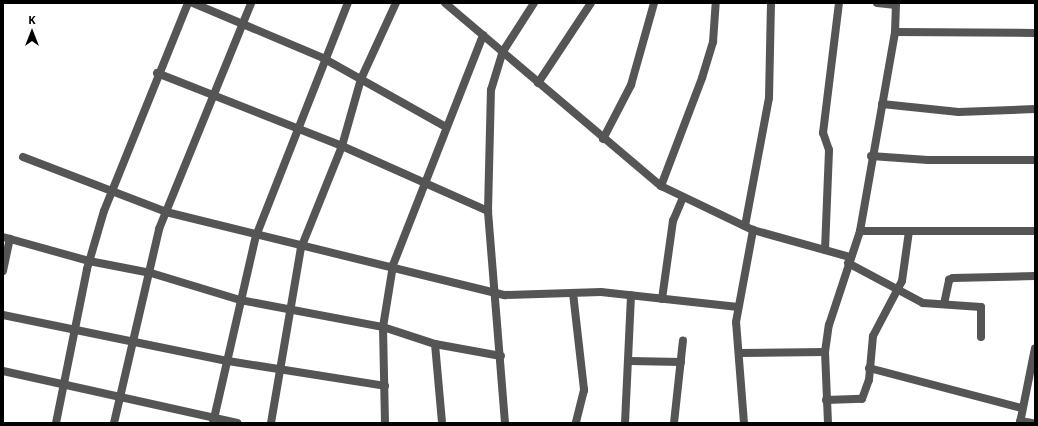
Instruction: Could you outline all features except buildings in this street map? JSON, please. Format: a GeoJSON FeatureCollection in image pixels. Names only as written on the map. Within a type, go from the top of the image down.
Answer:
{"type":"FeatureCollection","features":[{"type":"Feature","properties":{"kind":"street"},"geometry":{"type":"LineString","coordinates":[[56,423],[89,262],[111,193],[138,132],[158,73],[188,3]]}},
{"type":"Feature","properties":{"kind":"street"},"geometry":{"type":"LineString","coordinates":[[193,3],[323,58],[446,127]]}},
{"type":"Feature","properties":{"kind":"street"},"geometry":{"type":"LineString","coordinates":[[114,423],[151,273],[159,229],[216,96],[251,3]]}},
{"type":"Feature","properties":{"kind":"street"},"geometry":{"type":"LineString","coordinates":[[214,421],[240,300],[256,236],[323,58],[348,3]]}},
{"type":"Feature","properties":{"kind":"street"},"geometry":{"type":"LineString","coordinates":[[271,423],[301,248],[342,146],[361,79],[396,3]]}},
{"type":"Feature","properties":{"kind":"street"},"geometry":{"type":"LineString","coordinates":[[445,3],[603,139],[661,186],[683,198],[753,230],[825,250],[849,260],[923,303],[981,307],[981,337]]}},
{"type":"Feature","properties":{"kind":"street"},"geometry":{"type":"LineString","coordinates":[[505,423],[502,356],[492,290],[488,211],[491,90],[502,53],[534,3]]}},
{"type":"Feature","properties":{"kind":"street"},"geometry":{"type":"LineString","coordinates":[[538,83],[592,3]]}},
{"type":"Feature","properties":{"kind":"street"},"geometry":{"type":"LineString","coordinates":[[603,139],[631,85],[654,3]]}},
{"type":"Feature","properties":{"kind":"street"},"geometry":{"type":"LineString","coordinates":[[661,186],[702,78],[713,42],[716,3]]}},
{"type":"Feature","properties":{"kind":"street"},"geometry":{"type":"LineString","coordinates":[[745,226],[769,98],[771,3]]}},
{"type":"Feature","properties":{"kind":"street"},"geometry":{"type":"LineString","coordinates":[[825,250],[829,150],[823,133],[839,3]]}},
{"type":"Feature","properties":{"kind":"street"},"geometry":{"type":"LineString","coordinates":[[828,423],[825,352],[849,260],[860,231],[871,156],[896,32],[896,4],[877,3]]}},
{"type":"Feature","properties":{"kind":"street"},"geometry":{"type":"LineString","coordinates":[[896,32],[1035,33]]}},
{"type":"Feature","properties":{"kind":"street"},"geometry":{"type":"LineString","coordinates":[[385,423],[383,328],[393,265],[422,182],[483,35]]}},
{"type":"Feature","properties":{"kind":"street"},"geometry":{"type":"LineString","coordinates":[[158,73],[342,146],[488,211]]}},
{"type":"Feature","properties":{"kind":"street"},"geometry":{"type":"LineString","coordinates":[[882,104],[959,112],[1035,109]]}},
{"type":"Feature","properties":{"kind":"street"},"geometry":{"type":"LineString","coordinates":[[871,156],[928,160],[1035,160]]}},
{"type":"Feature","properties":{"kind":"street"},"geometry":{"type":"LineString","coordinates":[[23,157],[111,193],[166,212],[301,248],[393,265],[492,290],[505,295],[573,293],[630,295],[738,307]]}},
{"type":"Feature","properties":{"kind":"street"},"geometry":{"type":"LineString","coordinates":[[662,299],[673,221],[683,198]]}},
{"type":"Feature","properties":{"kind":"street"},"geometry":{"type":"LineString","coordinates":[[744,423],[740,353],[736,322],[753,230]]}},
{"type":"Feature","properties":{"kind":"street"},"geometry":{"type":"LineString","coordinates":[[860,231],[1035,231]]}},
{"type":"Feature","properties":{"kind":"street"},"geometry":{"type":"LineString","coordinates":[[826,400],[862,399],[869,368],[873,336],[902,281],[909,231]]}},
{"type":"Feature","properties":{"kind":"street"},"geometry":{"type":"LineString","coordinates":[[3,271],[7,238],[89,262],[151,273],[240,300],[383,328],[435,344],[502,356]]}},
{"type":"Feature","properties":{"kind":"street"},"geometry":{"type":"LineString","coordinates":[[944,304],[949,280],[953,278],[1035,276]]}},
{"type":"Feature","properties":{"kind":"street"},"geometry":{"type":"LineString","coordinates":[[573,293],[584,390],[576,423]]}},
{"type":"Feature","properties":{"kind":"street"},"geometry":{"type":"LineString","coordinates":[[625,423],[630,361],[630,295]]}},
{"type":"Feature","properties":{"kind":"street"},"geometry":{"type":"LineString","coordinates":[[3,315],[135,340],[228,361],[385,386]]}},
{"type":"Feature","properties":{"kind":"street"},"geometry":{"type":"LineString","coordinates":[[674,423],[683,340]]}},
{"type":"Feature","properties":{"kind":"street"},"geometry":{"type":"LineString","coordinates":[[435,344],[442,423]]}},
{"type":"Feature","properties":{"kind":"street"},"geometry":{"type":"LineString","coordinates":[[1032,423],[1020,422],[1022,408],[1032,371],[1035,348]]}},
{"type":"Feature","properties":{"kind":"street"},"geometry":{"type":"LineString","coordinates":[[740,353],[825,352]]}},
{"type":"Feature","properties":{"kind":"street"},"geometry":{"type":"LineString","coordinates":[[630,361],[681,362]]}},
{"type":"Feature","properties":{"kind":"street"},"geometry":{"type":"LineString","coordinates":[[869,368],[1022,408]]}},
{"type":"Feature","properties":{"kind":"street"},"geometry":{"type":"LineString","coordinates":[[3,371],[65,382],[214,421],[237,423]]}}]}
